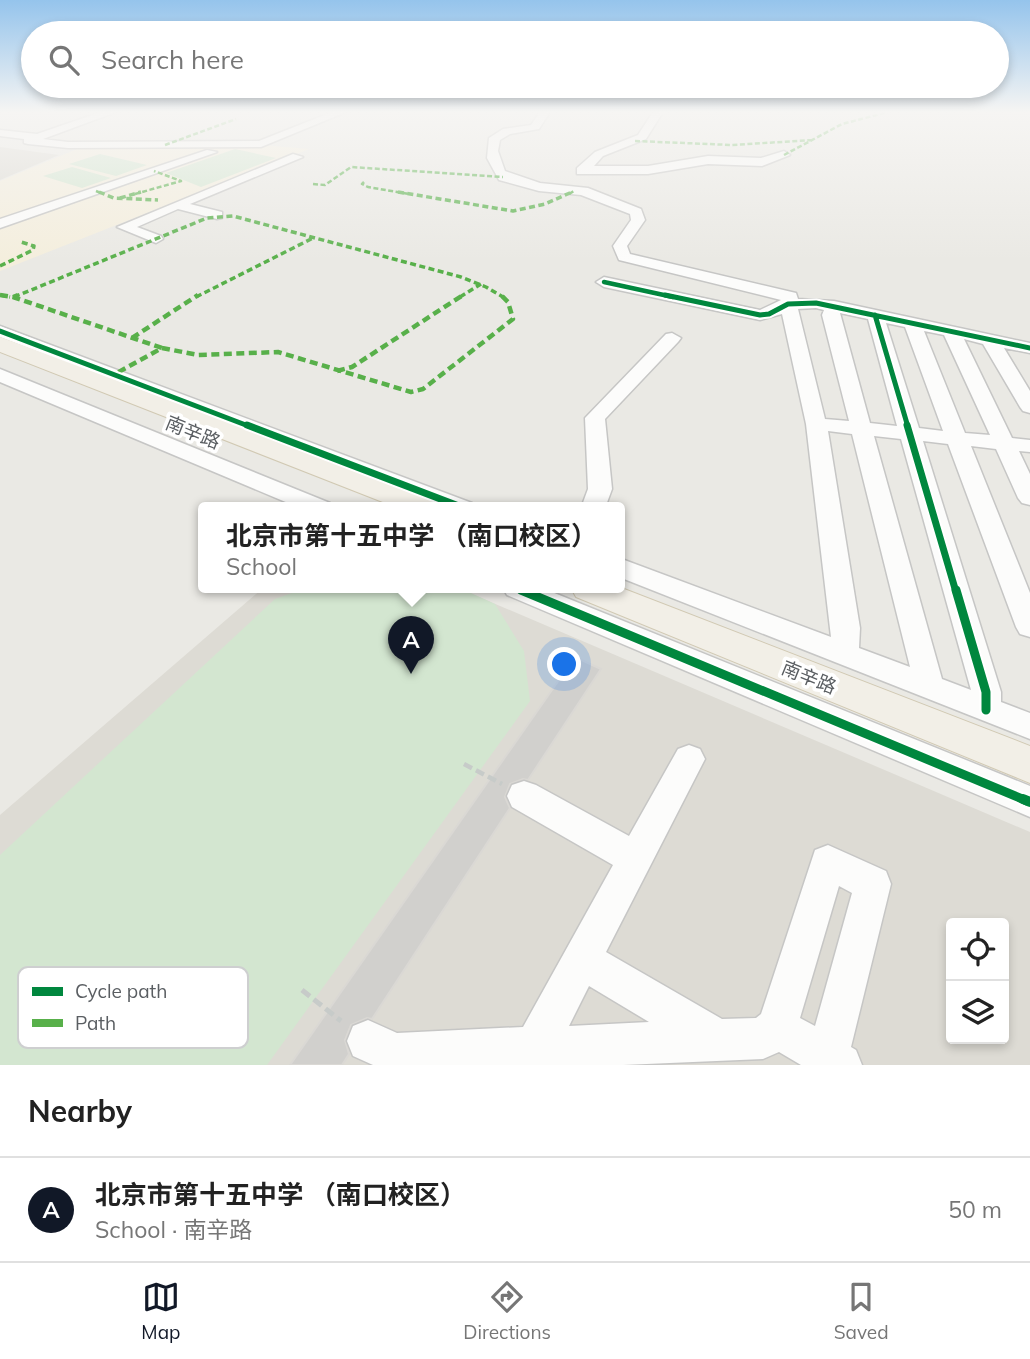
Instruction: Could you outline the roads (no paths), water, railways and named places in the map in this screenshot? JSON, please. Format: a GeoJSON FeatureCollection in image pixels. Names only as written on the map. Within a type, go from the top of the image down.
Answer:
{"type":"FeatureCollection","features":[{"type":"Feature","properties":{"kind":"main road","name":"南辛路"},"geometry":{"type":"LineString","coordinates":[[0,344],[92,387],[371,502]]}},
{"type":"Feature","properties":{"kind":"main road","name":"南辛路"},"geometry":{"type":"LineString","coordinates":[[0,356],[410,502]]}},
{"type":"Feature","properties":{"kind":"main road","name":"南辛路"},"geometry":{"type":"LineString","coordinates":[[625,576],[1011,727]]}},
{"type":"Feature","properties":{"kind":"main road","name":"南辛路"},"geometry":{"type":"LineString","coordinates":[[600,593],[1030,765]]}},
{"type":"Feature","properties":{"kind":"street"},"geometry":{"type":"LineString","coordinates":[[0,225],[183,162]]}},
{"type":"Feature","properties":{"kind":"street"},"geometry":{"type":"LineString","coordinates":[[156,239],[124,227],[285,162]]}},
{"type":"Feature","properties":{"kind":"street"},"geometry":{"type":"LineString","coordinates":[[495,162],[501,175],[520,184],[583,191]]}},
{"type":"Feature","properties":{"kind":"street"},"geometry":{"type":"LineString","coordinates":[[591,162],[583,169],[576,187],[636,212],[638,220],[620,246],[624,257],[790,297],[788,304],[816,425],[846,628],[844,654]]}},
{"type":"Feature","properties":{"kind":"street"},"geometry":{"type":"LineString","coordinates":[[583,169],[648,170],[698,162]]}},
{"type":"Feature","properties":{"kind":"street"},"geometry":{"type":"LineString","coordinates":[[177,205],[217,215]]}},
{"type":"Feature","properties":{"kind":"street"},"geometry":{"type":"LineString","coordinates":[[604,282],[760,315],[769,314],[788,304],[834,306],[1030,348]]}},
{"type":"Feature","properties":{"kind":"street"},"geometry":{"type":"LineString","coordinates":[[834,306],[831,315],[930,688]]}},
{"type":"Feature","properties":{"kind":"street"},"geometry":{"type":"LineString","coordinates":[[875,315],[986,692],[1011,727]]}},
{"type":"Feature","properties":{"kind":"street"},"geometry":{"type":"LineString","coordinates":[[912,323],[1030,627]]}},
{"type":"Feature","properties":{"kind":"street"},"geometry":{"type":"LineString","coordinates":[[0,331],[92,387],[310,502]]}},
{"type":"Feature","properties":{"kind":"street"},"geometry":{"type":"LineString","coordinates":[[951,331],[1030,498]]}},
{"type":"Feature","properties":{"kind":"street"},"geometry":{"type":"LineString","coordinates":[[595,502],[600,489],[595,418],[672,338]]}},
{"type":"Feature","properties":{"kind":"street"},"geometry":{"type":"LineString","coordinates":[[989,340],[1030,407]]}},
{"type":"Feature","properties":{"kind":"street"},"geometry":{"type":"LineString","coordinates":[[0,375],[92,387],[446,502]]}},
{"type":"Feature","properties":{"kind":"street"},"geometry":{"type":"LineString","coordinates":[[816,425],[1030,446]]}},
{"type":"Feature","properties":{"kind":"street"},"geometry":{"type":"LineString","coordinates":[[625,575],[844,654],[930,688],[1011,727]]}},
{"type":"Feature","properties":{"kind":"street"},"geometry":{"type":"LineString","coordinates":[[528,593],[1030,802]]}},
{"type":"Feature","properties":{"kind":"street"},"geometry":{"type":"LineString","coordinates":[[536,1048],[689,758]]}},
{"type":"Feature","properties":{"kind":"street"},"geometry":{"type":"LineString","coordinates":[[513,790],[636,859]]}},
{"type":"Feature","properties":{"kind":"street"},"geometry":{"type":"LineString","coordinates":[[354,1031],[396,1054],[764,1038],[778,1027],[828,862],[873,884],[835,1061],[778,1027]]}},
{"type":"Feature","properties":{"kind":"street"},"geometry":{"type":"LineString","coordinates":[[582,960],[718,1041]]}},
{"type":"Feature","properties":{"kind":"place","name":"北京市第十五中学 （南口校区）"},"geometry":{"type":"Point","coordinates":[411,674]}}]}
